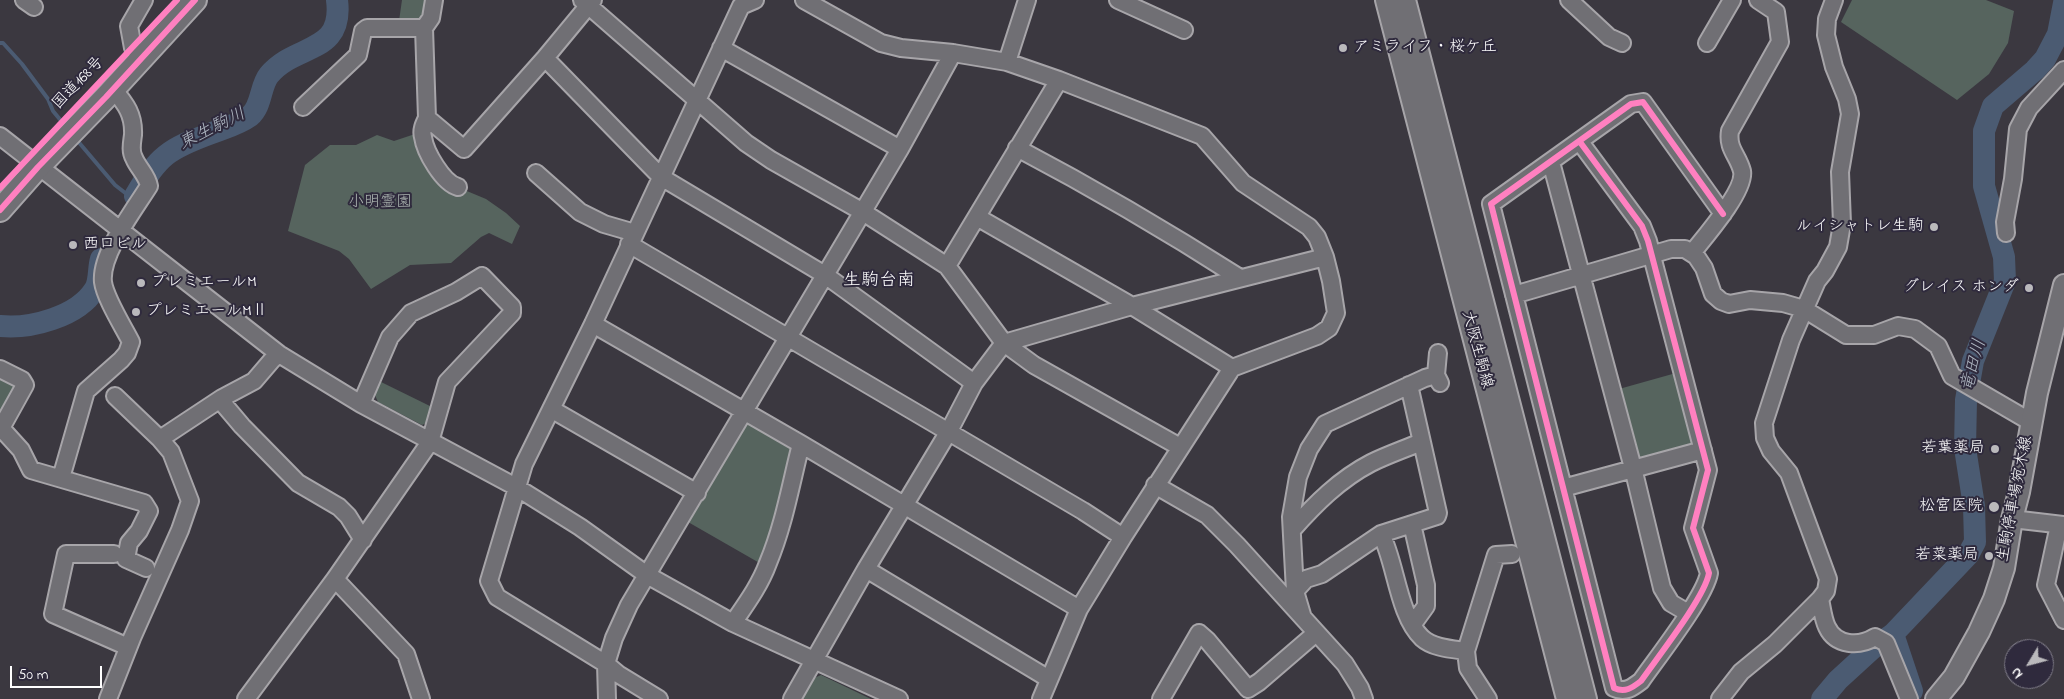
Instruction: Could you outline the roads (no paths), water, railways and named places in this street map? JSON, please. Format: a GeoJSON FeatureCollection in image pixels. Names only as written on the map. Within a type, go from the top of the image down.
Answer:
{"type":"FeatureCollection","features":[{"type":"Feature","properties":{"kind":"highway","name":"国道168号"},"geometry":{"type":"LineString","coordinates":[[0,210],[32,162],[177,0]]}},
{"type":"Feature","properties":{"kind":"highway","name":"国道168号"},"geometry":{"type":"LineString","coordinates":[[0,188],[32,162],[113,89],[195,0]]}},
{"type":"Feature","properties":{"kind":"main road","name":"大阪生駒線"},"geometry":{"type":"LineString","coordinates":[[1386,0],[1567,699]]}},
{"type":"Feature","properties":{"kind":"main road","name":"大阪生駒線"},"geometry":{"type":"LineString","coordinates":[[1405,0],[1586,699]]}},
{"type":"Feature","properties":{"kind":"main road","name":"生駒停車場宛木線"},"geometry":{"type":"LineString","coordinates":[[1936,699],[1954,677],[1979,632],[1994,599],[2004,568],[2031,422],[2064,285]]}},
{"type":"Feature","properties":{"kind":"street"},"geometry":{"type":"LineString","coordinates":[[133,48],[129,26],[144,0]]}},
{"type":"Feature","properties":{"kind":"street"},"geometry":{"type":"LineString","coordinates":[[434,0],[432,18],[424,28],[427,118],[422,138],[434,164],[451,186],[458,187]]}},
{"type":"Feature","properties":{"kind":"street"},"geometry":{"type":"LineString","coordinates":[[804,0],[881,43],[902,48],[953,53],[1007,62],[1059,80],[1202,136],[1242,183],[1309,227],[1317,238],[1325,257],[1336,313],[1329,328],[1317,336],[1232,368],[1180,447],[1079,609],[1041,699]]}},
{"type":"Feature","properties":{"kind":"street"},"geometry":{"type":"LineString","coordinates":[[1007,62],[1027,0]]}},
{"type":"Feature","properties":{"kind":"street"},"geometry":{"type":"LineString","coordinates":[[1118,0],[1184,30]]}},
{"type":"Feature","properties":{"kind":"street"},"geometry":{"type":"LineString","coordinates":[[1568,0],[1608,37],[1622,42]]}},
{"type":"Feature","properties":{"kind":"street"},"geometry":{"type":"LineString","coordinates":[[1706,43],[1732,0]]}},
{"type":"Feature","properties":{"kind":"street"},"geometry":{"type":"LineString","coordinates":[[1692,253],[1723,214],[1734,196],[1742,172],[1728,142],[1730,131],[1780,42],[1776,12],[1758,0]]}},
{"type":"Feature","properties":{"kind":"street"},"geometry":{"type":"LineString","coordinates":[[1720,699],[1741,672],[1775,644],[1820,600],[1826,591],[1828,579],[1789,473],[1771,451],[1765,438],[1764,423],[1786,354],[1817,281],[1838,247],[1842,224],[1840,172],[1850,114],[1847,99],[1834,67],[1826,35],[1827,19],[1834,0]]}},
{"type":"Feature","properties":{"kind":"street"},"geometry":{"type":"LineString","coordinates":[[427,118],[464,149],[466,148],[545,58],[588,2],[746,144],[863,212],[947,266],[1004,343],[1034,365],[1180,447]]}},
{"type":"Feature","properties":{"kind":"street"},"geometry":{"type":"LineString","coordinates":[[659,699],[497,597],[488,581],[524,464],[593,324],[742,2]]}},
{"type":"Feature","properties":{"kind":"street"},"geometry":{"type":"LineString","coordinates":[[303,107],[358,55],[362,31],[367,28],[424,28]]}},
{"type":"Feature","properties":{"kind":"street"},"geometry":{"type":"LineString","coordinates":[[721,48],[900,149]]}},
{"type":"Feature","properties":{"kind":"street"},"geometry":{"type":"LineString","coordinates":[[607,699],[606,664],[614,638],[629,604],[863,212],[953,53]]}},
{"type":"Feature","properties":{"kind":"street"},"geometry":{"type":"LineString","coordinates":[[545,58],[661,177],[825,275],[974,383]]}},
{"type":"Feature","properties":{"kind":"street"},"geometry":{"type":"LineString","coordinates":[[2006,234],[2005,222],[2013,179],[2018,129],[2029,108],[2064,70]]}},
{"type":"Feature","properties":{"kind":"street"},"geometry":{"type":"LineString","coordinates":[[947,266],[1059,80]]}},
{"type":"Feature","properties":{"kind":"street"},"geometry":{"type":"LineString","coordinates":[[61,478],[86,391],[121,360],[127,353],[131,342],[103,283],[105,261],[149,186],[131,150],[133,127],[130,110],[113,89]]}},
{"type":"Feature","properties":{"kind":"street"},"geometry":{"type":"LineString","coordinates":[[1580,142],[1642,226],[1653,255],[1708,470],[1693,528],[1709,573],[1708,580],[1688,613],[1641,681],[1632,689],[1621,691],[1614,688],[1491,204],[1631,104],[1642,102],[1723,214]]}},
{"type":"Feature","properties":{"kind":"street"},"geometry":{"type":"LineString","coordinates":[[0,136],[280,354],[361,404],[516,487],[580,528],[647,575],[733,623],[899,699]]}},
{"type":"Feature","properties":{"kind":"street"},"geometry":{"type":"LineString","coordinates":[[1017,148],[1062,171],[1240,278]]}},
{"type":"Feature","properties":{"kind":"street"},"geometry":{"type":"LineString","coordinates":[[1551,162],[1582,275],[1662,588],[1671,603],[1688,613]]}},
{"type":"Feature","properties":{"kind":"street"},"geometry":{"type":"LineString","coordinates":[[536,173],[580,212],[632,238],[787,338],[1083,510],[1123,537]]}},
{"type":"Feature","properties":{"kind":"street"},"geometry":{"type":"LineString","coordinates":[[977,217],[1132,306],[1232,368]]}},
{"type":"Feature","properties":{"kind":"street"},"geometry":{"type":"LineString","coordinates":[[1514,294],[1679,248],[1685,249],[1700,260],[1713,294],[1721,301],[1729,304],[1750,300],[1772,300],[1804,309],[1846,334],[1874,335],[1898,326],[1916,330],[1938,346],[1952,376],[2031,422]]}},
{"type":"Feature","properties":{"kind":"street"},"geometry":{"type":"LineString","coordinates":[[792,699],[866,569],[949,431],[974,383],[1004,343],[1132,306],[1325,257]]}},
{"type":"Feature","properties":{"kind":"street"},"geometry":{"type":"LineString","coordinates":[[246,699],[336,579],[430,442],[447,382],[512,313],[512,307],[482,276],[456,292],[411,313],[390,337],[361,404]]}},
{"type":"Feature","properties":{"kind":"street"},"geometry":{"type":"LineString","coordinates":[[593,324],[801,444],[1079,609]]}},
{"type":"Feature","properties":{"kind":"street"},"geometry":{"type":"LineString","coordinates":[[1303,618],[1295,591],[1292,504],[1298,477],[1309,450],[1325,424],[1409,385],[1438,380],[1438,352]]}},
{"type":"Feature","properties":{"kind":"street"},"geometry":{"type":"LineString","coordinates":[[160,439],[220,400],[254,381],[272,360],[280,354]]}},
{"type":"Feature","properties":{"kind":"street"},"geometry":{"type":"LineString","coordinates":[[0,369],[22,380],[25,385],[1,430],[21,450],[31,470],[144,503],[148,511],[140,531],[129,543],[126,559],[146,568]]}},
{"type":"Feature","properties":{"kind":"street"},"geometry":{"type":"LineString","coordinates":[[1295,591],[1306,579],[1322,574],[1381,534],[1437,516],[1438,513],[1409,385]]}},
{"type":"Feature","properties":{"kind":"street"},"geometry":{"type":"LineString","coordinates":[[108,699],[128,647],[180,530],[190,501],[171,452],[115,396]]}},
{"type":"Feature","properties":{"kind":"street"},"geometry":{"type":"LineString","coordinates":[[220,400],[242,426],[298,483],[339,507],[348,516],[362,540]]}},
{"type":"Feature","properties":{"kind":"street"},"geometry":{"type":"LineString","coordinates":[[551,409],[697,493]]}},
{"type":"Feature","properties":{"kind":"street"},"geometry":{"type":"LineString","coordinates":[[1292,530],[1316,503],[1349,476],[1371,463],[1421,442]]}},
{"type":"Feature","properties":{"kind":"street"},"geometry":{"type":"LineString","coordinates":[[733,623],[752,595],[768,564],[784,512],[801,444]]}},
{"type":"Feature","properties":{"kind":"street"},"geometry":{"type":"LineString","coordinates":[[1563,488],[1703,450]]}},
{"type":"Feature","properties":{"kind":"street"},"geometry":{"type":"LineString","coordinates":[[1156,485],[1207,515],[1345,664],[1360,688],[1364,699]]}},
{"type":"Feature","properties":{"kind":"street"},"geometry":{"type":"LineString","coordinates":[[2012,519],[2062,525],[2046,585],[2064,620]]}},
{"type":"Feature","properties":{"kind":"street"},"geometry":{"type":"LineString","coordinates":[[1412,524],[1426,585],[1426,606],[1413,624]]}},
{"type":"Feature","properties":{"kind":"street"},"geometry":{"type":"LineString","coordinates":[[1381,534],[1404,603],[1413,624],[1423,639],[1444,648],[1466,651]]}},
{"type":"Feature","properties":{"kind":"street"},"geometry":{"type":"LineString","coordinates":[[114,554],[66,554],[53,614],[128,647]]}},
{"type":"Feature","properties":{"kind":"street"},"geometry":{"type":"LineString","coordinates":[[1488,699],[1468,668],[1466,651],[1496,555],[1512,554]]}},
{"type":"Feature","properties":{"kind":"street"},"geometry":{"type":"LineString","coordinates":[[866,569],[1049,679]]}},
{"type":"Feature","properties":{"kind":"street"},"geometry":{"type":"LineString","coordinates":[[336,579],[406,654],[421,699]]}},
{"type":"Feature","properties":{"kind":"street"},"geometry":{"type":"LineString","coordinates":[[1820,600],[1827,627],[1846,643],[1865,643],[1875,638],[1886,643],[1909,699]]}},
{"type":"Feature","properties":{"kind":"street"},"geometry":{"type":"LineString","coordinates":[[1161,699],[1199,634],[1207,640],[1248,689],[1259,682],[1316,633]]}},
{"type":"Feature","properties":{"kind":"waterway","name":"東生駒川"},"geometry":{"type":"LineString","coordinates":[[135,196],[158,163],[174,149],[237,124],[250,116],[257,107],[269,75],[280,65],[325,39],[333,30],[337,18],[337,0]]}},
{"type":"Feature","properties":{"kind":"waterway","name":"竜田川"},"geometry":{"type":"LineString","coordinates":[[1822,699],[1838,680],[1873,648],[1893,634],[1968,555],[1975,542],[1974,506],[1965,448],[1966,400],[1973,361],[2005,281],[2004,257],[1984,186],[1984,131],[1993,106],[2045,59],[2058,34],[2064,3]]}},
{"type":"Feature","properties":{"kind":"waterway"},"geometry":{"type":"LineString","coordinates":[[0,43],[3,43],[22,64],[48,99],[53,111],[67,128]]}},
{"type":"Feature","properties":{"kind":"waterway"},"geometry":{"type":"LineString","coordinates":[[76,139],[115,185],[133,199]]}},
{"type":"Feature","properties":{"kind":"waterway","name":"東生駒川"},"geometry":{"type":"LineString","coordinates":[[0,326],[39,323],[65,314],[77,307],[95,289],[98,282],[101,259]]}},
{"type":"Feature","properties":{"kind":"waterway"},"geometry":{"type":"LineString","coordinates":[[1893,634],[1912,691]]}},
{"type":"Feature","properties":{"kind":"place","name":"アミライフ・桜ケ丘"},"geometry":{"type":"Point","coordinates":[1343,48]}},
{"type":"Feature","properties":{"kind":"place","name":"ルイシャトレ生駒"},"geometry":{"type":"Point","coordinates":[1934,227]}},
{"type":"Feature","properties":{"kind":"place","name":"西口ビル"},"geometry":{"type":"Point","coordinates":[73,245]}},
{"type":"Feature","properties":{"kind":"place","name":"プレミエールM"},"geometry":{"type":"Point","coordinates":[141,283]}},
{"type":"Feature","properties":{"kind":"place","name":"グレイス ホンダ"},"geometry":{"type":"Point","coordinates":[2029,288]}},
{"type":"Feature","properties":{"kind":"place","name":"プレミエールMⅡ"},"geometry":{"type":"Point","coordinates":[136,312]}},
{"type":"Feature","properties":{"kind":"place","name":"若葉薬局"},"geometry":{"type":"Point","coordinates":[1995,449]}},
{"type":"Feature","properties":{"kind":"place","name":"松宮医院"},"geometry":{"type":"Point","coordinates":[1994,507]}},
{"type":"Feature","properties":{"kind":"place","name":"若菜薬局"},"geometry":{"type":"Point","coordinates":[1989,556]}},
{"type":"Feature","properties":{"kind":"district","name":"生駒台南"},"geometry":{"type":"Point","coordinates":[879,282]}},
{"type":"Feature","properties":{"kind":"park label","name":"小明霊園"},"geometry":{"type":"Point","coordinates":[380,203]}}]}
